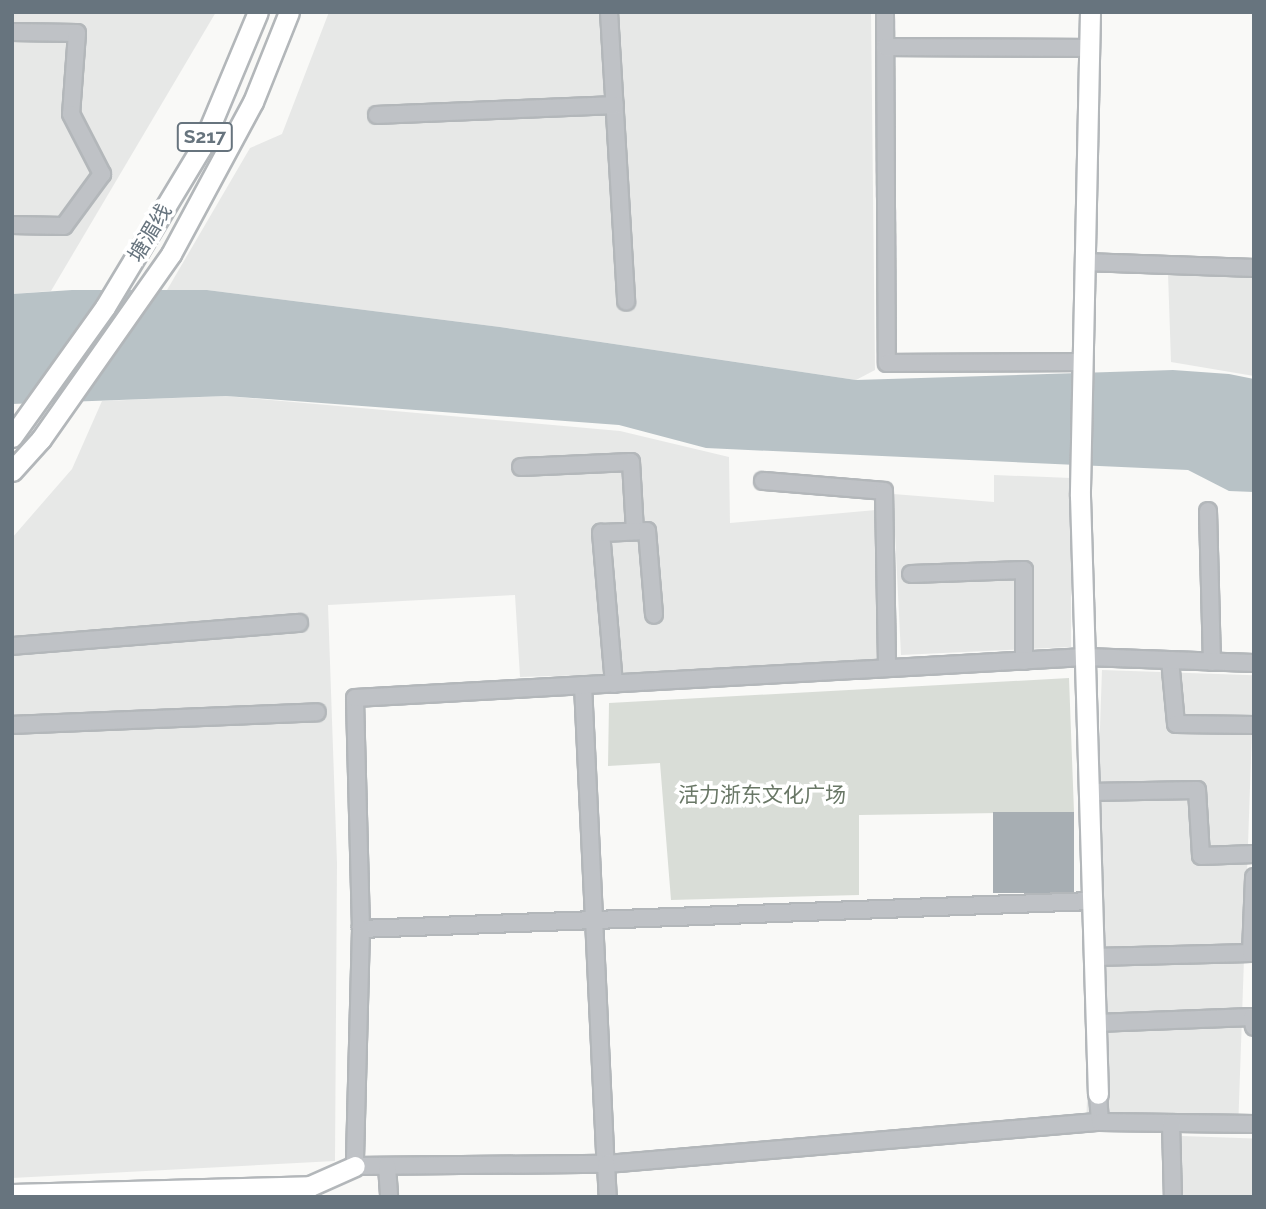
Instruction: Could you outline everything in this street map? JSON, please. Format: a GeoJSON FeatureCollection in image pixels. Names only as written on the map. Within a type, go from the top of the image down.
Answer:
{"type":"FeatureCollection","features":[{"type":"Feature","properties":{"kind":"main road","name":"塘湄线"},"geometry":{"type":"LineString","coordinates":[[14,435],[137,254],[201,148],[258,12]]}},
{"type":"Feature","properties":{"kind":"main road","name":"S217"},"geometry":{"type":"LineString","coordinates":[[12,471],[41,439],[171,254],[253,102],[289,12]]}},
{"type":"Feature","properties":{"kind":"main road"},"geometry":{"type":"LineString","coordinates":[[1090,12],[1080,496],[1098,1094]]}},
{"type":"Feature","properties":{"kind":"main road"},"geometry":{"type":"LineString","coordinates":[[12,1194],[154,1193],[310,1186],[355,1166]]}},
{"type":"Feature","properties":{"kind":"street"},"geometry":{"type":"LineString","coordinates":[[609,12],[626,302]]}},
{"type":"Feature","properties":{"kind":"street"},"geometry":{"type":"LineString","coordinates":[[885,12],[887,363],[1084,362]]}},
{"type":"Feature","properties":{"kind":"street"},"geometry":{"type":"LineString","coordinates":[[12,32],[77,33],[71,114],[102,174],[64,226],[12,225]]}},
{"type":"Feature","properties":{"kind":"street"},"geometry":{"type":"LineString","coordinates":[[885,47],[1089,48]]}},
{"type":"Feature","properties":{"kind":"street"},"geometry":{"type":"LineString","coordinates":[[377,115],[615,105]]}},
{"type":"Feature","properties":{"kind":"street"},"geometry":{"type":"LineString","coordinates":[[1085,262],[1254,268]]}},
{"type":"Feature","properties":{"kind":"street"},"geometry":{"type":"LineString","coordinates":[[521,467],[631,461],[635,531]]}},
{"type":"Feature","properties":{"kind":"street"},"geometry":{"type":"LineString","coordinates":[[763,481],[884,491],[887,668]]}},
{"type":"Feature","properties":{"kind":"street"},"geometry":{"type":"LineString","coordinates":[[1208,511],[1212,662]]}},
{"type":"Feature","properties":{"kind":"street"},"geometry":{"type":"LineString","coordinates":[[614,684],[601,533],[647,531],[654,615]]}},
{"type":"Feature","properties":{"kind":"street"},"geometry":{"type":"LineString","coordinates":[[911,574],[1024,570],[1024,661]]}},
{"type":"Feature","properties":{"kind":"street"},"geometry":{"type":"LineString","coordinates":[[12,646],[299,623]]}},
{"type":"Feature","properties":{"kind":"street"},"geometry":{"type":"LineString","coordinates":[[1254,663],[1085,657],[355,698],[361,929],[355,1166],[606,1164],[1100,1122],[1254,1124]]}},
{"type":"Feature","properties":{"kind":"street"},"geometry":{"type":"LineString","coordinates":[[1170,660],[1176,723],[1254,725]]}},
{"type":"Feature","properties":{"kind":"street"},"geometry":{"type":"LineString","coordinates":[[583,685],[608,1197]]}},
{"type":"Feature","properties":{"kind":"street"},"geometry":{"type":"LineString","coordinates":[[12,725],[317,712]]}},
{"type":"Feature","properties":{"kind":"street"},"geometry":{"type":"LineString","coordinates":[[1089,792],[1197,790],[1201,856],[1254,854]]}},
{"type":"Feature","properties":{"kind":"street"},"geometry":{"type":"LineString","coordinates":[[1094,957],[1251,953],[1254,877]]}},
{"type":"Feature","properties":{"kind":"street"},"geometry":{"type":"LineString","coordinates":[[361,929],[1092,901]]}},
{"type":"Feature","properties":{"kind":"street"},"geometry":{"type":"LineString","coordinates":[[1096,1023],[1252,1017],[1254,1027]]}},
{"type":"Feature","properties":{"kind":"street"},"geometry":{"type":"LineString","coordinates":[[1098,1094],[1100,1122]]}},
{"type":"Feature","properties":{"kind":"street"},"geometry":{"type":"LineString","coordinates":[[1171,1123],[1173,1197]]}},
{"type":"Feature","properties":{"kind":"street"},"geometry":{"type":"LineString","coordinates":[[387,1166],[389,1197]]}},
{"type":"Feature","properties":{"kind":"shaded area"},"geometry":{"type":"Polygon","coordinates":[[[12,12],[216,12],[51,291],[12,294],[12,12]]]}},
{"type":"Feature","properties":{"kind":"shaded area"},"geometry":{"type":"Polygon","coordinates":[[[329,12],[871,12],[875,370],[856,380],[500,327],[207,290],[167,290],[250,148],[282,134],[329,12]]]}},
{"type":"Feature","properties":{"kind":"shaded area"},"geometry":{"type":"Polygon","coordinates":[[[1254,262],[1254,376],[1171,362],[1168,273],[1254,262]]]}},
{"type":"Feature","properties":{"kind":"shaded area"},"geometry":{"type":"Polygon","coordinates":[[[72,290],[207,290],[500,327],[856,380],[1173,370],[1229,374],[1254,379],[1254,492],[1229,491],[1188,470],[706,448],[619,425],[226,396],[12,404],[12,294],[72,290]]]}},
{"type":"Feature","properties":{"kind":"shaded area"},"geometry":{"type":"Polygon","coordinates":[[[226,396],[620,431],[729,457],[730,523],[876,510],[879,659],[731,671],[520,677],[515,595],[328,605],[337,863],[335,1161],[12,1178],[12,538],[72,469],[102,401],[226,396]]]}},
{"type":"Feature","properties":{"kind":"shaded area"},"geometry":{"type":"Polygon","coordinates":[[[994,475],[1071,478],[1071,647],[901,655],[893,494],[994,502],[994,475]]]}},
{"type":"Feature","properties":{"kind":"shaded area"},"geometry":{"type":"Polygon","coordinates":[[[1102,670],[1254,675],[1238,1118],[1087,1113],[1102,670]]]}},
{"type":"Feature","properties":{"kind":"shaded area"},"geometry":{"type":"Polygon","coordinates":[[[1182,1136],[1254,1139],[1252,1197],[1180,1197],[1182,1136]]]}},
{"type":"Feature","properties":{"kind":"green space","name":"活力浙东文化广场"},"geometry":{"type":"Polygon","coordinates":[[[1069,678],[1074,812],[859,815],[859,895],[671,900],[660,763],[608,766],[609,703],[1069,678]]]}},
{"type":"Feature","properties":{"kind":"building"},"geometry":{"type":"Polygon","coordinates":[[[993,812],[1074,812],[1074,893],[993,893],[993,812]]]}}]}
